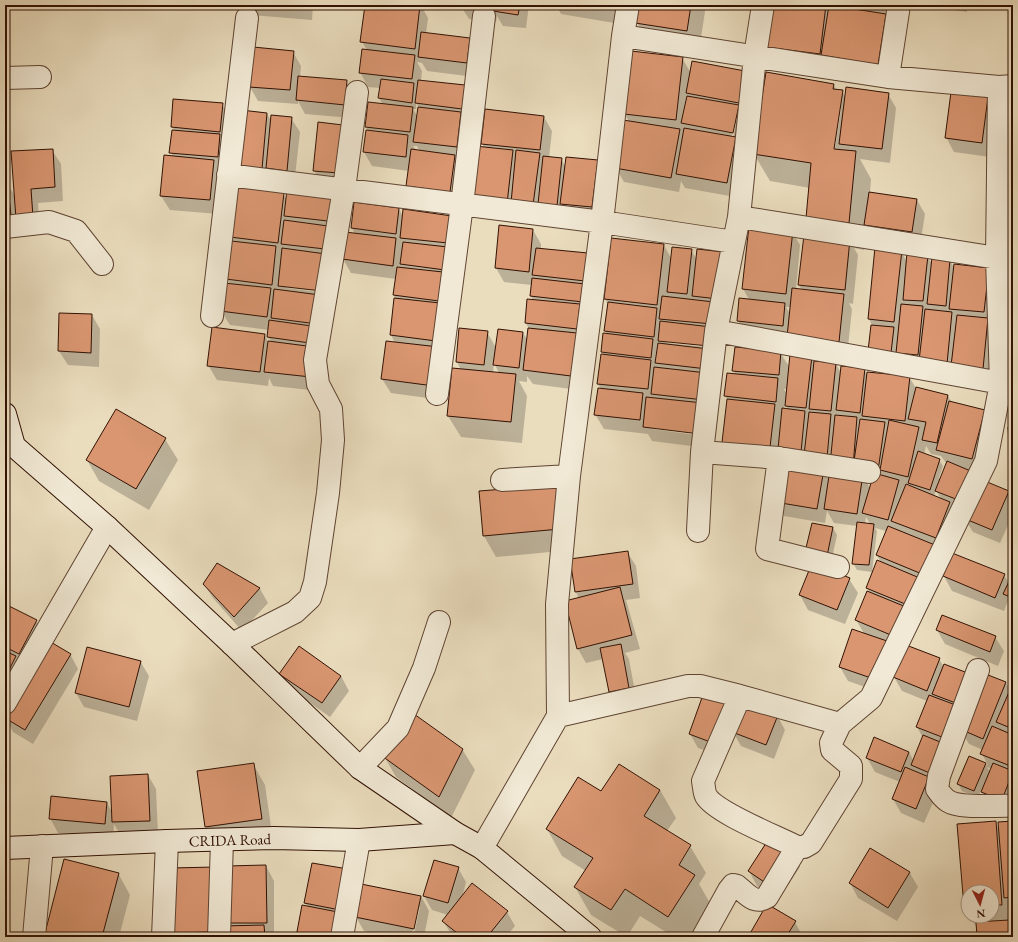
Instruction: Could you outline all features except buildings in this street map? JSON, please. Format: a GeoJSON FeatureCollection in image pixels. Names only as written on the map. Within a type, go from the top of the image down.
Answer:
{"type":"FeatureCollection","features":[{"type":"Feature","properties":{"kind":"street"},"geometry":{"type":"LineString","coordinates":[[482,848],[558,716],[557,604],[569,476],[628,5]]}},
{"type":"Feature","properties":{"kind":"street"},"geometry":{"type":"LineString","coordinates":[[698,531],[702,452],[716,331],[739,217],[755,56],[764,5]]}},
{"type":"Feature","properties":{"kind":"street"},"geometry":{"type":"LineString","coordinates":[[888,77],[899,5]]}},
{"type":"Feature","properties":{"kind":"street"},"geometry":{"type":"LineString","coordinates":[[437,394],[462,205],[484,16]]}},
{"type":"Feature","properties":{"kind":"street"},"geometry":{"type":"LineString","coordinates":[[212,316],[247,18]]}},
{"type":"Feature","properties":{"kind":"street"},"geometry":{"type":"LineString","coordinates":[[623,36],[888,77],[1006,86],[997,258],[1001,383],[986,461],[871,698],[840,724],[832,743],[832,750],[851,766],[852,779],[811,843],[804,847],[797,846],[731,815],[715,805],[706,796],[703,781],[740,696]]}},
{"type":"Feature","properties":{"kind":"street"},"geometry":{"type":"LineString","coordinates":[[5,78],[40,77]]}},
{"type":"Feature","properties":{"kind":"street"},"geometry":{"type":"LineString","coordinates":[[232,644],[295,612],[310,598],[315,582],[328,494],[333,440],[331,409],[318,384],[315,360],[344,189],[356,92]]}},
{"type":"Feature","properties":{"kind":"street"},"geometry":{"type":"LineString","coordinates":[[228,175],[602,222],[734,242]]}},
{"type":"Feature","properties":{"kind":"street"},"geometry":{"type":"LineString","coordinates":[[739,217],[997,258]]}},
{"type":"Feature","properties":{"kind":"street"},"geometry":{"type":"LineString","coordinates":[[5,227],[49,222],[76,231],[102,264]]}},
{"type":"Feature","properties":{"kind":"street"},"geometry":{"type":"LineString","coordinates":[[716,331],[1001,383]]}},
{"type":"Feature","properties":{"kind":"street"},"geometry":{"type":"LineString","coordinates":[[5,414],[10,444],[106,527],[232,644],[360,768],[454,833],[482,848],[590,937]]}},
{"type":"Feature","properties":{"kind":"street"},"geometry":{"type":"LineString","coordinates":[[702,452],[779,458],[869,472]]}},
{"type":"Feature","properties":{"kind":"street"},"geometry":{"type":"LineString","coordinates":[[779,458],[767,549],[838,567]]}},
{"type":"Feature","properties":{"kind":"street"},"geometry":{"type":"LineString","coordinates":[[502,480],[569,476]]}},
{"type":"Feature","properties":{"kind":"street"},"geometry":{"type":"LineString","coordinates":[[5,703],[106,527]]}},
{"type":"Feature","properties":{"kind":"street"},"geometry":{"type":"LineString","coordinates":[[360,768],[398,728],[424,668],[439,622]]}},
{"type":"Feature","properties":{"kind":"street"},"geometry":{"type":"LineString","coordinates":[[978,670],[939,776],[937,789],[949,802],[960,805],[1013,806]]}},
{"type":"Feature","properties":{"kind":"street"},"geometry":{"type":"LineString","coordinates":[[558,716],[688,686],[700,686],[840,724]]}},
{"type":"Feature","properties":{"kind":"street","name":"CRIDA Road"},"geometry":{"type":"LineString","coordinates":[[5,848],[274,838],[359,840],[454,833]]}},
{"type":"Feature","properties":{"kind":"street"},"geometry":{"type":"LineString","coordinates":[[219,937],[222,840]]}},
{"type":"Feature","properties":{"kind":"street"},"geometry":{"type":"LineString","coordinates":[[342,937],[359,840]]}},
{"type":"Feature","properties":{"kind":"street"},"geometry":{"type":"LineString","coordinates":[[163,937],[167,841]]}},
{"type":"Feature","properties":{"kind":"street"},"geometry":{"type":"LineString","coordinates":[[34,937],[42,846]]}},
{"type":"Feature","properties":{"kind":"street"},"geometry":{"type":"LineString","coordinates":[[703,937],[729,890],[733,886],[737,886],[756,900],[762,900],[767,897],[797,846]]}}]}
